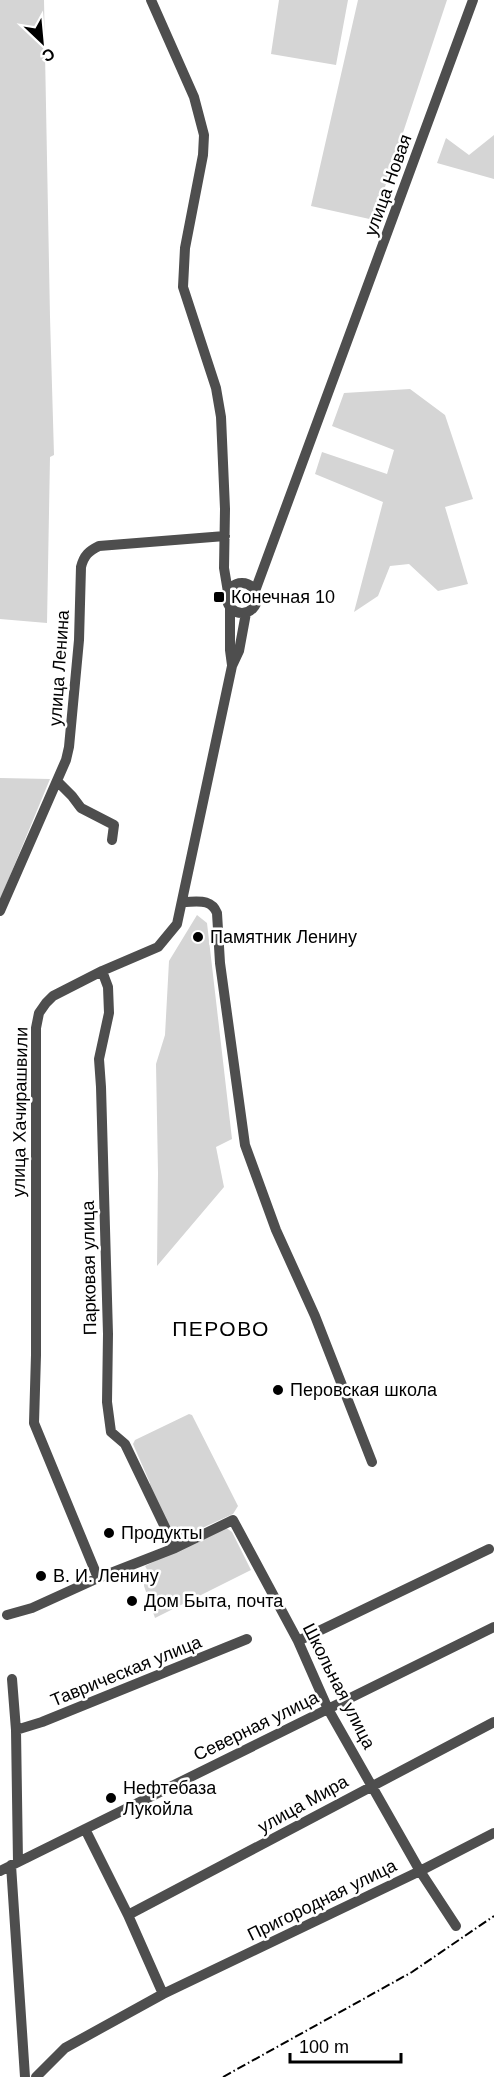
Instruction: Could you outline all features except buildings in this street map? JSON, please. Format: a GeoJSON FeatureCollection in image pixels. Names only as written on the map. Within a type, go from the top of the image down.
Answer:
{"type":"FeatureCollection","features":[{"type":"Feature","properties":{"kind":"street"},"geometry":{"type":"LineString","coordinates":[[151,0],[194,97],[204,135],[203,155],[185,248],[183,287],[216,388],[221,417],[224,562],[228,592],[226,600],[230,608],[232,666]]}},
{"type":"Feature","properties":{"kind":"street","name":"улица Новая"},"geometry":{"type":"LineString","coordinates":[[248,586],[261,573],[334,381],[473,0]]}},
{"type":"Feature","properties":{"kind":"street","name":"улица Ленина"},"geometry":{"type":"LineString","coordinates":[[0,911],[66,760],[72,732],[81,567],[84,557],[99,546],[225,536]]}},
{"type":"Feature","properties":{"kind":"street"},"geometry":{"type":"LineString","coordinates":[[224,562],[248,586],[256,603],[246,613],[239,613],[230,608]]}},
{"type":"Feature","properties":{"kind":"street"},"geometry":{"type":"LineString","coordinates":[[228,592],[237,585],[248,586]]}},
{"type":"Feature","properties":{"kind":"street","name":"улица Хачирашвили"},"geometry":{"type":"LineString","coordinates":[[98,1578],[34,1423],[36,1028],[39,1013],[53,996],[102,971],[158,947],[177,924],[232,666],[239,651],[246,613]]}},
{"type":"Feature","properties":{"kind":"street"},"geometry":{"type":"LineString","coordinates":[[57,781],[81,808],[114,825],[112,840]]}},
{"type":"Feature","properties":{"kind":"street"},"geometry":{"type":"LineString","coordinates":[[183,902],[208,902],[214,905],[218,913],[220,963],[245,1145],[276,1230],[315,1317],[372,1462]]}},
{"type":"Feature","properties":{"kind":"street","name":"Парковая улица"},"geometry":{"type":"LineString","coordinates":[[102,971],[108,987],[109,1013],[99,1059],[108,1334],[107,1402],[111,1432],[125,1444],[175,1548]]}},
{"type":"Feature","properties":{"kind":"street","name":"Школьная улица"},"geometry":{"type":"LineString","coordinates":[[175,1548],[233,1520],[298,1641],[328,1709],[420,1871],[456,1926]]}},
{"type":"Feature","properties":{"kind":"street"},"geometry":{"type":"LineString","coordinates":[[7,1616],[32,1608],[98,1578],[175,1548]]}},
{"type":"Feature","properties":{"kind":"street"},"geometry":{"type":"LineString","coordinates":[[298,1641],[489,1549]]}},
{"type":"Feature","properties":{"kind":"street","name":"Северная улица"},"geometry":{"type":"LineString","coordinates":[[0,1871],[494,1627]]}},
{"type":"Feature","properties":{"kind":"street","name":"Таврическая улица"},"geometry":{"type":"LineString","coordinates":[[16,1730],[53,1718],[247,1639]]}},
{"type":"Feature","properties":{"kind":"street"},"geometry":{"type":"LineString","coordinates":[[12,1679],[16,1730],[14,1863],[25,2077]]}},
{"type":"Feature","properties":{"kind":"street","name":"улица Мира"},"geometry":{"type":"LineString","coordinates":[[128,1915],[494,1722]]}},
{"type":"Feature","properties":{"kind":"street"},"geometry":{"type":"LineString","coordinates":[[85,1828],[128,1915],[163,1994]]}},
{"type":"Feature","properties":{"kind":"street","name":"Пригородная улица"},"geometry":{"type":"LineString","coordinates":[[36,2077],[65,2048],[163,1994],[420,1871],[494,1833]]}},
{"type":"Feature","properties":{"kind":"shaded area"},"geometry":{"type":"Polygon","coordinates":[[[0,0],[44,0],[54,455],[50,457],[47,623],[0,619],[0,0]]]}},
{"type":"Feature","properties":{"kind":"shaded area"},"geometry":{"type":"Polygon","coordinates":[[[279,0],[348,0],[336,65],[271,54],[279,0]]]}},
{"type":"Feature","properties":{"kind":"shaded area"},"geometry":{"type":"Polygon","coordinates":[[[358,0],[447,0],[374,220],[311,206],[358,0]]]}},
{"type":"Feature","properties":{"kind":"shaded area"},"geometry":{"type":"Polygon","coordinates":[[[494,135],[494,179],[437,163],[446,138],[469,155],[494,135]]]}},
{"type":"Feature","properties":{"kind":"shaded area"},"geometry":{"type":"Polygon","coordinates":[[[410,389],[445,415],[473,499],[445,507],[468,584],[438,591],[409,564],[390,566],[378,596],[354,612],[383,502],[315,474],[322,452],[387,474],[394,450],[332,426],[344,393],[410,389]]]}},
{"type":"Feature","properties":{"kind":"shaded area"},"geometry":{"type":"Polygon","coordinates":[[[0,778],[50,779],[0,900],[0,778]]]}},
{"type":"Feature","properties":{"kind":"shaded area"},"geometry":{"type":"Polygon","coordinates":[[[197,915],[207,923],[232,1139],[216,1147],[224,1187],[157,1266],[156,1064],[165,1035],[169,961],[197,915]]]}},
{"type":"Feature","properties":{"kind":"shaded area"},"geometry":{"type":"Polygon","coordinates":[[[189,1414],[192,1415],[238,1506],[233,1514],[178,1539],[149,1488],[150,1483],[133,1444],[135,1440],[189,1414]]]}},
{"type":"Feature","properties":{"kind":"shaded area"},"geometry":{"type":"Polygon","coordinates":[[[225,1527],[232,1532],[251,1570],[155,1618],[144,1586],[145,1575],[149,1573],[145,1566],[225,1527]]]}},
{"type":"Feature","properties":{"kind":"railway"},"geometry":{"type":"LineString","coordinates":[[223,2077],[412,1972],[494,1916]]}},
{"type":"Feature","properties":{"kind":"place","name":"Конечная 10"},"geometry":{"type":"Point","coordinates":[219,597]}},
{"type":"Feature","properties":{"kind":"place","name":"Памятник Ленину"},"geometry":{"type":"Point","coordinates":[198,937]}},
{"type":"Feature","properties":{"kind":"place","name":"Перовская школа"},"geometry":{"type":"Point","coordinates":[278,1390]}},
{"type":"Feature","properties":{"kind":"place","name":"Продукты"},"geometry":{"type":"Point","coordinates":[109,1533]}},
{"type":"Feature","properties":{"kind":"place","name":"В. И. Ленину"},"geometry":{"type":"Point","coordinates":[41,1576]}},
{"type":"Feature","properties":{"kind":"place","name":"Дом Быта, почта"},"geometry":{"type":"Point","coordinates":[132,1601]}},
{"type":"Feature","properties":{"kind":"place","name":"Нефтебаза Лукойла"},"geometry":{"type":"Point","coordinates":[111,1798]}},
{"type":"Feature","properties":{"kind":"district","name":"ПЕРОВО"},"geometry":{"type":"Point","coordinates":[221,1329]}}]}
